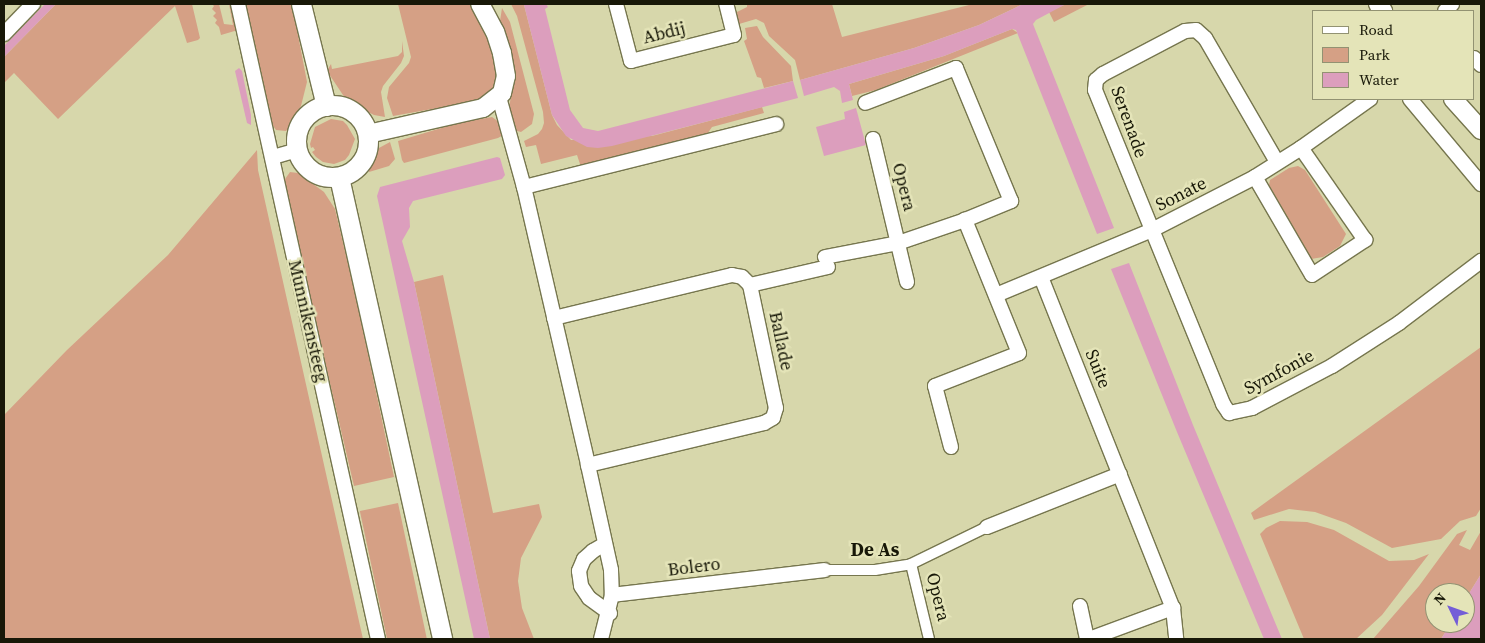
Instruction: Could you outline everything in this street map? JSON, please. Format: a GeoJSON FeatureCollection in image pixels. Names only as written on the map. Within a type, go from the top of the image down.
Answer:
{"type":"FeatureCollection","features":[{"type":"Feature","properties":{"kind":"main road"},"geometry":{"type":"LineString","coordinates":[[301,4],[326,106]]}},
{"type":"Feature","properties":{"kind":"main road"},"geometry":{"type":"LineString","coordinates":[[337,105],[348,108],[360,119],[368,134],[368,145],[362,161],[349,173],[339,177],[320,176],[312,172],[305,166],[297,150],[297,133],[300,125],[311,112],[326,106],[337,105]]}},
{"type":"Feature","properties":{"kind":"main road"},"geometry":{"type":"LineString","coordinates":[[339,177],[442,639]]}},
{"type":"Feature","properties":{"kind":"street"},"geometry":{"type":"LineString","coordinates":[[4,34],[33,4]]}},
{"type":"Feature","properties":{"kind":"street","name":"Munnikensteeg"},"geometry":{"type":"LineString","coordinates":[[238,4],[378,639]]}},
{"type":"Feature","properties":{"kind":"street","name":"Abdij"},"geometry":{"type":"LineString","coordinates":[[616,4],[631,61],[734,34],[726,4]]}},
{"type":"Feature","properties":{"kind":"street"},"geometry":{"type":"LineString","coordinates":[[368,134],[483,108],[499,97],[506,83],[505,68],[499,42],[484,5]]}},
{"type":"Feature","properties":{"kind":"street","name":"Serenade"},"geometry":{"type":"LineString","coordinates":[[1152,230],[1095,90],[1096,80],[1103,74],[1185,31],[1196,30],[1205,38],[1277,162]]}},
{"type":"Feature","properties":{"kind":"street"},"geometry":{"type":"LineString","coordinates":[[554,318],[732,275],[742,277],[750,285],[898,243],[965,220],[1011,201],[956,68],[865,102]]}},
{"type":"Feature","properties":{"kind":"street"},"geometry":{"type":"LineString","coordinates":[[499,97],[524,187],[611,570],[612,595],[610,613],[601,639]]}},
{"type":"Feature","properties":{"kind":"street","name":"Sonate"},"geometry":{"type":"LineString","coordinates":[[996,295],[1041,278],[1152,230],[1255,177],[1301,148],[1369,100]]}},
{"type":"Feature","properties":{"kind":"street"},"geometry":{"type":"LineString","coordinates":[[1411,100],[1481,184]]}},
{"type":"Feature","properties":{"kind":"street"},"geometry":{"type":"LineString","coordinates":[[1454,100],[1481,130]]}},
{"type":"Feature","properties":{"kind":"street"},"geometry":{"type":"LineString","coordinates":[[524,187],[776,124]]}},
{"type":"Feature","properties":{"kind":"street","name":"Opera"},"geometry":{"type":"LineString","coordinates":[[873,139],[907,282]]}},
{"type":"Feature","properties":{"kind":"street"},"geometry":{"type":"LineString","coordinates":[[1255,177],[1312,275],[1365,240],[1301,148]]}},
{"type":"Feature","properties":{"kind":"street"},"geometry":{"type":"LineString","coordinates":[[273,157],[297,150]]}},
{"type":"Feature","properties":{"kind":"street"},"geometry":{"type":"LineString","coordinates":[[951,447],[935,386],[1018,353],[965,220]]}},
{"type":"Feature","properties":{"kind":"street","name":"Symfonie"},"geometry":{"type":"LineString","coordinates":[[1152,230],[1223,404],[1229,413],[1252,408],[1332,366],[1399,323],[1481,261]]}},
{"type":"Feature","properties":{"kind":"street","name":"Suite"},"geometry":{"type":"LineString","coordinates":[[1041,278],[1174,608],[1176,639]]}},
{"type":"Feature","properties":{"kind":"street","name":"Ballade"},"geometry":{"type":"LineString","coordinates":[[588,465],[764,423],[773,418],[776,408],[750,285]]}},
{"type":"Feature","properties":{"kind":"street"},"geometry":{"type":"LineString","coordinates":[[987,527],[1120,474]]}},
{"type":"Feature","properties":{"kind":"street","name":"Opera"},"geometry":{"type":"LineString","coordinates":[[825,570],[875,570],[910,564],[987,527]]}},
{"type":"Feature","properties":{"kind":"street"},"geometry":{"type":"LineString","coordinates":[[605,544],[584,559],[579,571],[581,586],[589,598],[610,613]]}},
{"type":"Feature","properties":{"kind":"street","name":"Opera"},"geometry":{"type":"LineString","coordinates":[[910,564],[929,639]]}},
{"type":"Feature","properties":{"kind":"street","name":"Bolero"},"geometry":{"type":"LineString","coordinates":[[612,595],[825,570]]}},
{"type":"Feature","properties":{"kind":"street"},"geometry":{"type":"LineString","coordinates":[[1080,606],[1088,639],[1174,608]]}},
{"type":"Feature","properties":{"kind":"green space"},"geometry":{"type":"Polygon","coordinates":[[[56,4],[192,4],[200,38],[187,43],[175,6],[58,119],[14,73],[4,83],[4,57],[56,4]]]}},
{"type":"Feature","properties":{"kind":"green space"},"geometry":{"type":"Polygon","coordinates":[[[212,4],[219,4],[224,24],[233,25],[229,4],[234,4],[238,30],[221,35],[219,27],[215,23],[217,20],[213,16],[216,13],[212,9],[214,6],[212,4]]]}},
{"type":"Feature","properties":{"kind":"green space"},"geometry":{"type":"Polygon","coordinates":[[[244,4],[292,4],[307,82],[301,106],[294,117],[295,121],[286,131],[276,130],[269,120],[244,4]]]}},
{"type":"Feature","properties":{"kind":"green space"},"geometry":{"type":"Polygon","coordinates":[[[398,4],[470,4],[486,34],[497,70],[495,88],[488,95],[477,101],[393,116],[387,98],[389,87],[409,63],[411,57],[398,4]]]}},
{"type":"Feature","properties":{"kind":"green space"},"geometry":{"type":"Polygon","coordinates":[[[511,4],[528,4],[524,5],[552,115],[557,125],[571,140],[652,136],[762,107],[764,113],[712,127],[703,140],[701,135],[581,167],[577,155],[541,164],[536,145],[526,147],[524,141],[538,134],[542,129],[544,123],[543,112],[517,16],[511,4]]]}},
{"type":"Feature","properties":{"kind":"green space"},"geometry":{"type":"Polygon","coordinates":[[[747,4],[832,4],[842,37],[973,4],[1023,4],[979,25],[914,48],[800,80],[795,60],[769,36],[764,23],[756,19],[739,24],[735,13],[747,7],[747,4]]]}},
{"type":"Feature","properties":{"kind":"green space"},"geometry":{"type":"Polygon","coordinates":[[[1066,4],[1089,4],[1054,22],[1049,12],[1066,4]]]}},
{"type":"Feature","properties":{"kind":"green space"},"geometry":{"type":"Polygon","coordinates":[[[502,8],[510,22],[534,114],[532,124],[521,132],[517,131],[509,108],[515,72],[500,21],[502,8]]]}},
{"type":"Feature","properties":{"kind":"green space"},"geometry":{"type":"Polygon","coordinates":[[[757,26],[763,37],[791,66],[793,81],[764,88],[761,78],[757,77],[744,41],[747,39],[745,28],[757,26]]]}},
{"type":"Feature","properties":{"kind":"green space"},"geometry":{"type":"Polygon","coordinates":[[[1012,29],[1018,33],[876,90],[852,96],[849,84],[944,56],[1012,29]]]}},
{"type":"Feature","properties":{"kind":"green space"},"geometry":{"type":"Polygon","coordinates":[[[402,41],[404,56],[401,63],[383,86],[381,92],[385,117],[374,115],[347,101],[329,74],[328,69],[331,64],[332,69],[398,56],[402,52],[402,41]]]}},
{"type":"Feature","properties":{"kind":"green space"},"geometry":{"type":"Polygon","coordinates":[[[492,117],[499,122],[503,135],[498,138],[404,163],[402,160],[398,141],[458,123],[492,117]]]}},
{"type":"Feature","properties":{"kind":"green space"},"geometry":{"type":"Polygon","coordinates":[[[331,119],[343,121],[355,139],[345,160],[334,164],[323,162],[316,157],[312,152],[315,150],[313,147],[311,148],[310,144],[315,127],[331,119]]]}},
{"type":"Feature","properties":{"kind":"green space"},"geometry":{"type":"Polygon","coordinates":[[[390,142],[395,159],[389,166],[369,172],[369,163],[374,155],[379,148],[390,142]]]}},
{"type":"Feature","properties":{"kind":"green space"},"geometry":{"type":"Polygon","coordinates":[[[257,150],[258,170],[363,639],[4,639],[4,415],[67,350],[168,255],[257,150]]]}},
{"type":"Feature","properties":{"kind":"green space"},"geometry":{"type":"Polygon","coordinates":[[[1298,166],[1305,170],[1346,234],[1340,246],[1323,257],[1311,259],[1269,185],[1270,180],[1289,168],[1298,166]]]}},
{"type":"Feature","properties":{"kind":"green space"},"geometry":{"type":"Polygon","coordinates":[[[290,172],[298,173],[324,192],[335,209],[356,297],[394,477],[354,486],[283,182],[290,172]]]}},
{"type":"Feature","properties":{"kind":"green space"},"geometry":{"type":"Polygon","coordinates":[[[443,275],[493,513],[539,504],[542,517],[521,558],[518,581],[522,608],[534,639],[490,639],[414,282],[443,275]]]}},
{"type":"Feature","properties":{"kind":"green space"},"geometry":{"type":"Polygon","coordinates":[[[1481,347],[1481,508],[1476,516],[1460,521],[1441,539],[1392,548],[1346,523],[1315,512],[1289,509],[1254,520],[1251,513],[1481,347]]]}},
{"type":"Feature","properties":{"kind":"green space"},"geometry":{"type":"Polygon","coordinates":[[[398,503],[427,639],[387,639],[360,511],[398,503]]]}},
{"type":"Feature","properties":{"kind":"green space"},"geometry":{"type":"Polygon","coordinates":[[[1280,521],[1307,522],[1334,530],[1389,561],[1414,560],[1429,554],[1382,615],[1356,639],[1304,639],[1260,534],[1266,528],[1280,521]]]}},
{"type":"Feature","properties":{"kind":"green space"},"geometry":{"type":"Polygon","coordinates":[[[1467,530],[1459,545],[1470,550],[1481,531],[1481,574],[1475,584],[1425,583],[1425,633],[1445,633],[1441,639],[1373,639],[1419,586],[1457,534],[1467,530]]]}},
{"type":"Feature","properties":{"kind":"water"},"geometry":{"type":"Polygon","coordinates":[[[45,4],[56,4],[4,57],[4,46],[45,4]]]}},
{"type":"Feature","properties":{"kind":"water"},"geometry":{"type":"Polygon","coordinates":[[[546,4],[548,7],[545,9],[570,110],[583,128],[598,131],[793,81],[798,98],[612,146],[587,147],[566,136],[552,115],[524,5],[546,4]]]}},
{"type":"Feature","properties":{"kind":"water"},"geometry":{"type":"Polygon","coordinates":[[[1023,4],[1066,4],[1036,20],[1033,24],[1114,228],[1097,234],[1016,30],[1012,29],[944,56],[849,84],[853,100],[842,103],[840,91],[834,87],[804,96],[800,80],[914,48],[979,25],[1023,4]]]}},
{"type":"Feature","properties":{"kind":"water"},"geometry":{"type":"Polygon","coordinates":[[[239,68],[242,71],[251,115],[251,125],[247,123],[235,71],[239,68]]]}},
{"type":"Feature","properties":{"kind":"water"},"geometry":{"type":"Polygon","coordinates":[[[856,108],[866,145],[824,156],[816,127],[845,119],[844,112],[856,108]]]}},
{"type":"Feature","properties":{"kind":"water"},"geometry":{"type":"Polygon","coordinates":[[[497,157],[500,158],[505,175],[502,179],[413,201],[409,208],[410,227],[402,241],[414,282],[490,639],[474,639],[377,196],[380,187],[497,157]]]}},
{"type":"Feature","properties":{"kind":"water"},"geometry":{"type":"Polygon","coordinates":[[[1129,263],[1193,425],[1282,639],[1264,639],[1177,432],[1111,269],[1129,263]]]}},
{"type":"Feature","properties":{"kind":"water"},"geometry":{"type":"Polygon","coordinates":[[[1481,574],[1481,639],[1441,639],[1445,633],[1475,633],[1475,584],[1481,574]]]}},
{"type":"Feature","properties":{"kind":"district","name":"De As"},"geometry":{"type":"Point","coordinates":[875,550]}}]}
